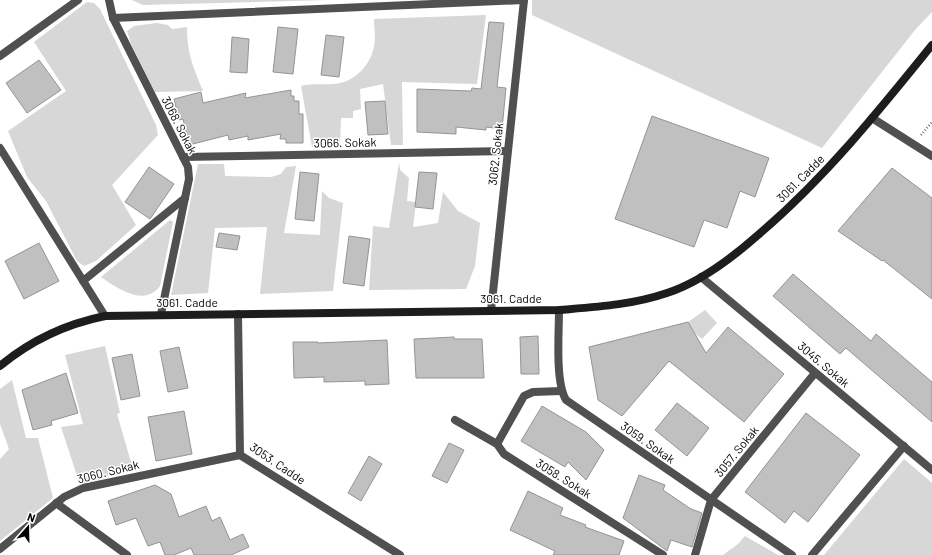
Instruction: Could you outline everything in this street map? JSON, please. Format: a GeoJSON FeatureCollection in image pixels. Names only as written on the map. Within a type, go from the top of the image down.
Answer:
{"type":"FeatureCollection","features":[{"type":"Feature","properties":{"kind":"street"},"geometry":{"type":"LineString","coordinates":[[0,56],[78,0]]}},
{"type":"Feature","properties":{"kind":"street","name":"3068. Sokak"},"geometry":{"type":"LineString","coordinates":[[109,0],[113,18],[188,167],[189,179],[186,198],[160,314]]}},
{"type":"Feature","properties":{"kind":"street"},"geometry":{"type":"LineString","coordinates":[[113,18],[524,0]]}},
{"type":"Feature","properties":{"kind":"street","name":"3062. Sokak"},"geometry":{"type":"LineString","coordinates":[[491,311],[524,0]]}},
{"type":"Feature","properties":{"kind":"street","name":"3061. Cadde"},"geometry":{"type":"LineString","coordinates":[[0,366],[17,354],[55,332],[68,326],[105,316],[160,314],[559,310],[642,301],[668,293],[701,277],[728,259],[773,222],[835,161],[932,45]]}},
{"type":"Feature","properties":{"kind":"street"},"geometry":{"type":"LineString","coordinates":[[872,118],[932,156]]}},
{"type":"Feature","properties":{"kind":"street"},"geometry":{"type":"LineString","coordinates":[[1,151],[105,316]]}},
{"type":"Feature","properties":{"kind":"street","name":"3066. Sokak"},"geometry":{"type":"LineString","coordinates":[[183,157],[507,151]]}},
{"type":"Feature","properties":{"kind":"street"},"geometry":{"type":"LineString","coordinates":[[84,281],[186,198]]}},
{"type":"Feature","properties":{"kind":"street","name":"3045. Sokak"},"geometry":{"type":"LineString","coordinates":[[701,277],[932,470]]}},
{"type":"Feature","properties":{"kind":"street"},"geometry":{"type":"LineString","coordinates":[[497,444],[524,396],[533,392],[561,391],[559,310]]}},
{"type":"Feature","properties":{"kind":"street","name":"3053. Cadde"},"geometry":{"type":"LineString","coordinates":[[238,314],[240,455],[400,555]]}},
{"type":"Feature","properties":{"kind":"street","name":"3057. Sokak"},"geometry":{"type":"LineString","coordinates":[[695,555],[711,500],[815,373]]}},
{"type":"Feature","properties":{"kind":"street","name":"3059. Sokak"},"geometry":{"type":"LineString","coordinates":[[561,391],[566,400],[792,555]]}},
{"type":"Feature","properties":{"kind":"street","name":"3058. Sokak"},"geometry":{"type":"LineString","coordinates":[[455,420],[497,444],[504,454],[663,555]]}},
{"type":"Feature","properties":{"kind":"street"},"geometry":{"type":"LineString","coordinates":[[812,555],[904,446]]}},
{"type":"Feature","properties":{"kind":"street","name":"3060. Sokak"},"geometry":{"type":"LineString","coordinates":[[0,549],[56,503],[72,493],[93,485],[240,455]]}},
{"type":"Feature","properties":{"kind":"street"},"geometry":{"type":"LineString","coordinates":[[56,503],[126,555]]}},
{"type":"Feature","properties":{"kind":"path"},"geometry":{"type":"LineString","coordinates":[[914,145],[932,122]]}},
{"type":"Feature","properties":{"kind":"shaded area"},"geometry":{"type":"Polygon","coordinates":[[[132,0],[329,0],[143,5],[132,0]]]}},
{"type":"Feature","properties":{"kind":"shaded area"},"geometry":{"type":"Polygon","coordinates":[[[532,0],[932,0],[932,12],[915,30],[822,148],[532,15],[532,0]]]}},
{"type":"Feature","properties":{"kind":"shaded area"},"geometry":{"type":"Polygon","coordinates":[[[87,2],[94,3],[100,9],[156,125],[158,135],[112,185],[136,225],[96,261],[84,266],[77,261],[46,201],[27,177],[8,131],[66,91],[34,42],[87,2]]]}},
{"type":"Feature","properties":{"kind":"shaded area"},"geometry":{"type":"Polygon","coordinates":[[[486,15],[477,84],[402,82],[403,145],[391,145],[383,84],[360,89],[361,109],[353,111],[353,118],[341,118],[340,145],[312,147],[301,86],[341,83],[355,77],[365,66],[372,53],[375,40],[374,19],[486,15]]]}},
{"type":"Feature","properties":{"kind":"shaded area"},"geometry":{"type":"Polygon","coordinates":[[[157,23],[168,25],[172,29],[187,27],[191,60],[203,91],[155,92],[131,44],[127,31],[134,26],[157,23]]]}},
{"type":"Feature","properties":{"kind":"shaded area"},"geometry":{"type":"Polygon","coordinates":[[[399,162],[400,170],[409,178],[407,201],[416,202],[413,227],[438,223],[443,192],[458,211],[480,223],[475,266],[466,289],[369,290],[373,226],[389,228],[399,162]]]}},
{"type":"Feature","properties":{"kind":"shaded area"},"geometry":{"type":"Polygon","coordinates":[[[198,164],[224,164],[225,176],[271,177],[281,174],[286,167],[296,166],[284,233],[320,235],[322,191],[329,198],[343,203],[333,291],[260,294],[267,227],[215,228],[208,293],[171,295],[198,164]]]}},
{"type":"Feature","properties":{"kind":"shaded area"},"geometry":{"type":"Polygon","coordinates":[[[170,220],[173,222],[160,286],[154,292],[139,296],[131,294],[123,291],[101,277],[170,220]]]}},
{"type":"Feature","properties":{"kind":"shaded area"},"geometry":{"type":"Polygon","coordinates":[[[705,310],[717,323],[702,339],[693,332],[688,322],[705,310]]]}},
{"type":"Feature","properties":{"kind":"shaded area"},"geometry":{"type":"Polygon","coordinates":[[[105,346],[120,413],[117,414],[133,469],[80,485],[61,427],[83,424],[65,355],[105,346]]]}},
{"type":"Feature","properties":{"kind":"shaded area"},"geometry":{"type":"Polygon","coordinates":[[[12,380],[26,438],[38,438],[53,498],[0,541],[0,459],[9,449],[0,424],[0,389],[12,380]]]}},
{"type":"Feature","properties":{"kind":"shaded area"},"geometry":{"type":"Polygon","coordinates":[[[904,459],[932,483],[932,555],[824,555],[904,459]]]}},
{"type":"Feature","properties":{"kind":"shaded area"},"geometry":{"type":"Polygon","coordinates":[[[745,536],[778,555],[723,555],[738,544],[745,536]]]}},
{"type":"Feature","properties":{"kind":"building"},"geometry":{"type":"Polygon","coordinates":[[[489,22],[504,23],[497,87],[506,88],[502,129],[486,127],[486,130],[456,127],[456,134],[417,132],[417,89],[471,91],[472,88],[481,89],[489,22]]]}},
{"type":"Feature","properties":{"kind":"building"},"geometry":{"type":"Polygon","coordinates":[[[278,27],[298,29],[293,74],[273,72],[278,27]]]}},
{"type":"Feature","properties":{"kind":"building"},"geometry":{"type":"Polygon","coordinates":[[[326,35],[344,37],[339,77],[321,75],[326,35]]]}},
{"type":"Feature","properties":{"kind":"building"},"geometry":{"type":"Polygon","coordinates":[[[232,37],[249,39],[247,73],[230,72],[232,37]]]}},
{"type":"Feature","properties":{"kind":"building"},"geometry":{"type":"Polygon","coordinates":[[[39,60],[61,90],[27,113],[6,83],[39,60]]]}},
{"type":"Feature","properties":{"kind":"building"},"geometry":{"type":"Polygon","coordinates":[[[291,90],[291,96],[294,96],[294,101],[299,101],[299,114],[303,114],[303,143],[286,143],[286,139],[280,139],[281,134],[248,140],[248,136],[229,140],[228,135],[189,145],[183,119],[179,120],[174,99],[201,92],[203,103],[246,93],[245,98],[291,90]]]}},
{"type":"Feature","properties":{"kind":"building"},"geometry":{"type":"Polygon","coordinates":[[[385,101],[388,134],[368,135],[365,102],[385,101]]]}},
{"type":"Feature","properties":{"kind":"building"},"geometry":{"type":"Polygon","coordinates":[[[652,116],[769,158],[755,197],[740,191],[727,228],[704,220],[694,247],[615,219],[652,116]]]}},
{"type":"Feature","properties":{"kind":"building"},"geometry":{"type":"Polygon","coordinates":[[[149,167],[174,184],[150,219],[125,202],[149,167]]]}},
{"type":"Feature","properties":{"kind":"building"},"geometry":{"type":"Polygon","coordinates":[[[892,168],[932,198],[932,299],[883,260],[882,261],[838,231],[892,168]]]}},
{"type":"Feature","properties":{"kind":"building"},"geometry":{"type":"Polygon","coordinates":[[[300,172],[319,174],[314,221],[295,219],[300,172]]]}},
{"type":"Feature","properties":{"kind":"building"},"geometry":{"type":"Polygon","coordinates":[[[419,172],[437,173],[433,209],[415,207],[419,172]]]}},
{"type":"Feature","properties":{"kind":"building"},"geometry":{"type":"Polygon","coordinates":[[[219,233],[240,236],[237,250],[216,247],[219,233]]]}},
{"type":"Feature","properties":{"kind":"building"},"geometry":{"type":"Polygon","coordinates":[[[349,236],[370,239],[364,286],[343,283],[349,236]]]}},
{"type":"Feature","properties":{"kind":"building"},"geometry":{"type":"Polygon","coordinates":[[[39,243],[59,281],[24,299],[5,261],[39,243]]]}},
{"type":"Feature","properties":{"kind":"building"},"geometry":{"type":"Polygon","coordinates":[[[793,274],[871,341],[876,334],[932,382],[932,422],[846,348],[840,354],[773,296],[793,274]]]}},
{"type":"Feature","properties":{"kind":"building"},"geometry":{"type":"Polygon","coordinates":[[[688,322],[706,353],[728,327],[784,374],[744,422],[669,361],[622,416],[598,400],[589,347],[688,322]]]}},
{"type":"Feature","properties":{"kind":"building"},"geometry":{"type":"Polygon","coordinates":[[[538,336],[539,374],[521,374],[520,337],[538,336]]]}},
{"type":"Feature","properties":{"kind":"building"},"geometry":{"type":"Polygon","coordinates":[[[454,337],[454,339],[482,339],[484,378],[416,378],[414,339],[454,337]]]}},
{"type":"Feature","properties":{"kind":"building"},"geometry":{"type":"Polygon","coordinates":[[[387,340],[389,384],[365,385],[365,381],[324,382],[324,377],[294,378],[293,342],[318,343],[387,340]]]}},
{"type":"Feature","properties":{"kind":"building"},"geometry":{"type":"Polygon","coordinates":[[[179,347],[188,388],[168,392],[160,351],[179,347]]]}},
{"type":"Feature","properties":{"kind":"building"},"geometry":{"type":"Polygon","coordinates":[[[132,354],[140,396],[121,400],[112,358],[132,354]]]}},
{"type":"Feature","properties":{"kind":"building"},"geometry":{"type":"Polygon","coordinates":[[[66,373],[78,413],[51,421],[52,425],[33,430],[22,390],[66,373]]]}},
{"type":"Feature","properties":{"kind":"building"},"geometry":{"type":"Polygon","coordinates":[[[677,403],[709,428],[687,456],[655,430],[677,403]]]}},
{"type":"Feature","properties":{"kind":"building"},"geometry":{"type":"Polygon","coordinates":[[[542,406],[586,432],[604,450],[586,480],[568,462],[565,467],[521,441],[542,406]]]}},
{"type":"Feature","properties":{"kind":"building"},"geometry":{"type":"Polygon","coordinates":[[[184,411],[192,454],[156,461],[148,417],[184,411]]]}},
{"type":"Feature","properties":{"kind":"building"},"geometry":{"type":"Polygon","coordinates":[[[806,413],[860,455],[808,522],[794,511],[785,523],[745,492],[806,413]]]}},
{"type":"Feature","properties":{"kind":"building"},"geometry":{"type":"Polygon","coordinates":[[[449,443],[464,450],[447,483],[432,476],[449,443]]]}},
{"type":"Feature","properties":{"kind":"building"},"geometry":{"type":"Polygon","coordinates":[[[369,456],[382,464],[361,501],[348,493],[369,456]]]}},
{"type":"Feature","properties":{"kind":"building"},"geometry":{"type":"Polygon","coordinates":[[[639,475],[665,485],[663,490],[691,509],[702,513],[692,547],[671,540],[667,551],[623,518],[639,475]]]}},
{"type":"Feature","properties":{"kind":"building"},"geometry":{"type":"Polygon","coordinates":[[[155,485],[171,494],[179,517],[206,506],[212,521],[220,517],[230,540],[243,534],[249,547],[231,555],[194,555],[191,548],[174,555],[165,555],[160,542],[148,546],[136,518],[116,525],[108,501],[155,485]]]}},
{"type":"Feature","properties":{"kind":"building"},"geometry":{"type":"Polygon","coordinates":[[[528,491],[563,508],[560,515],[586,525],[585,527],[624,541],[619,555],[553,555],[555,551],[510,530],[528,491]]]}}]}
